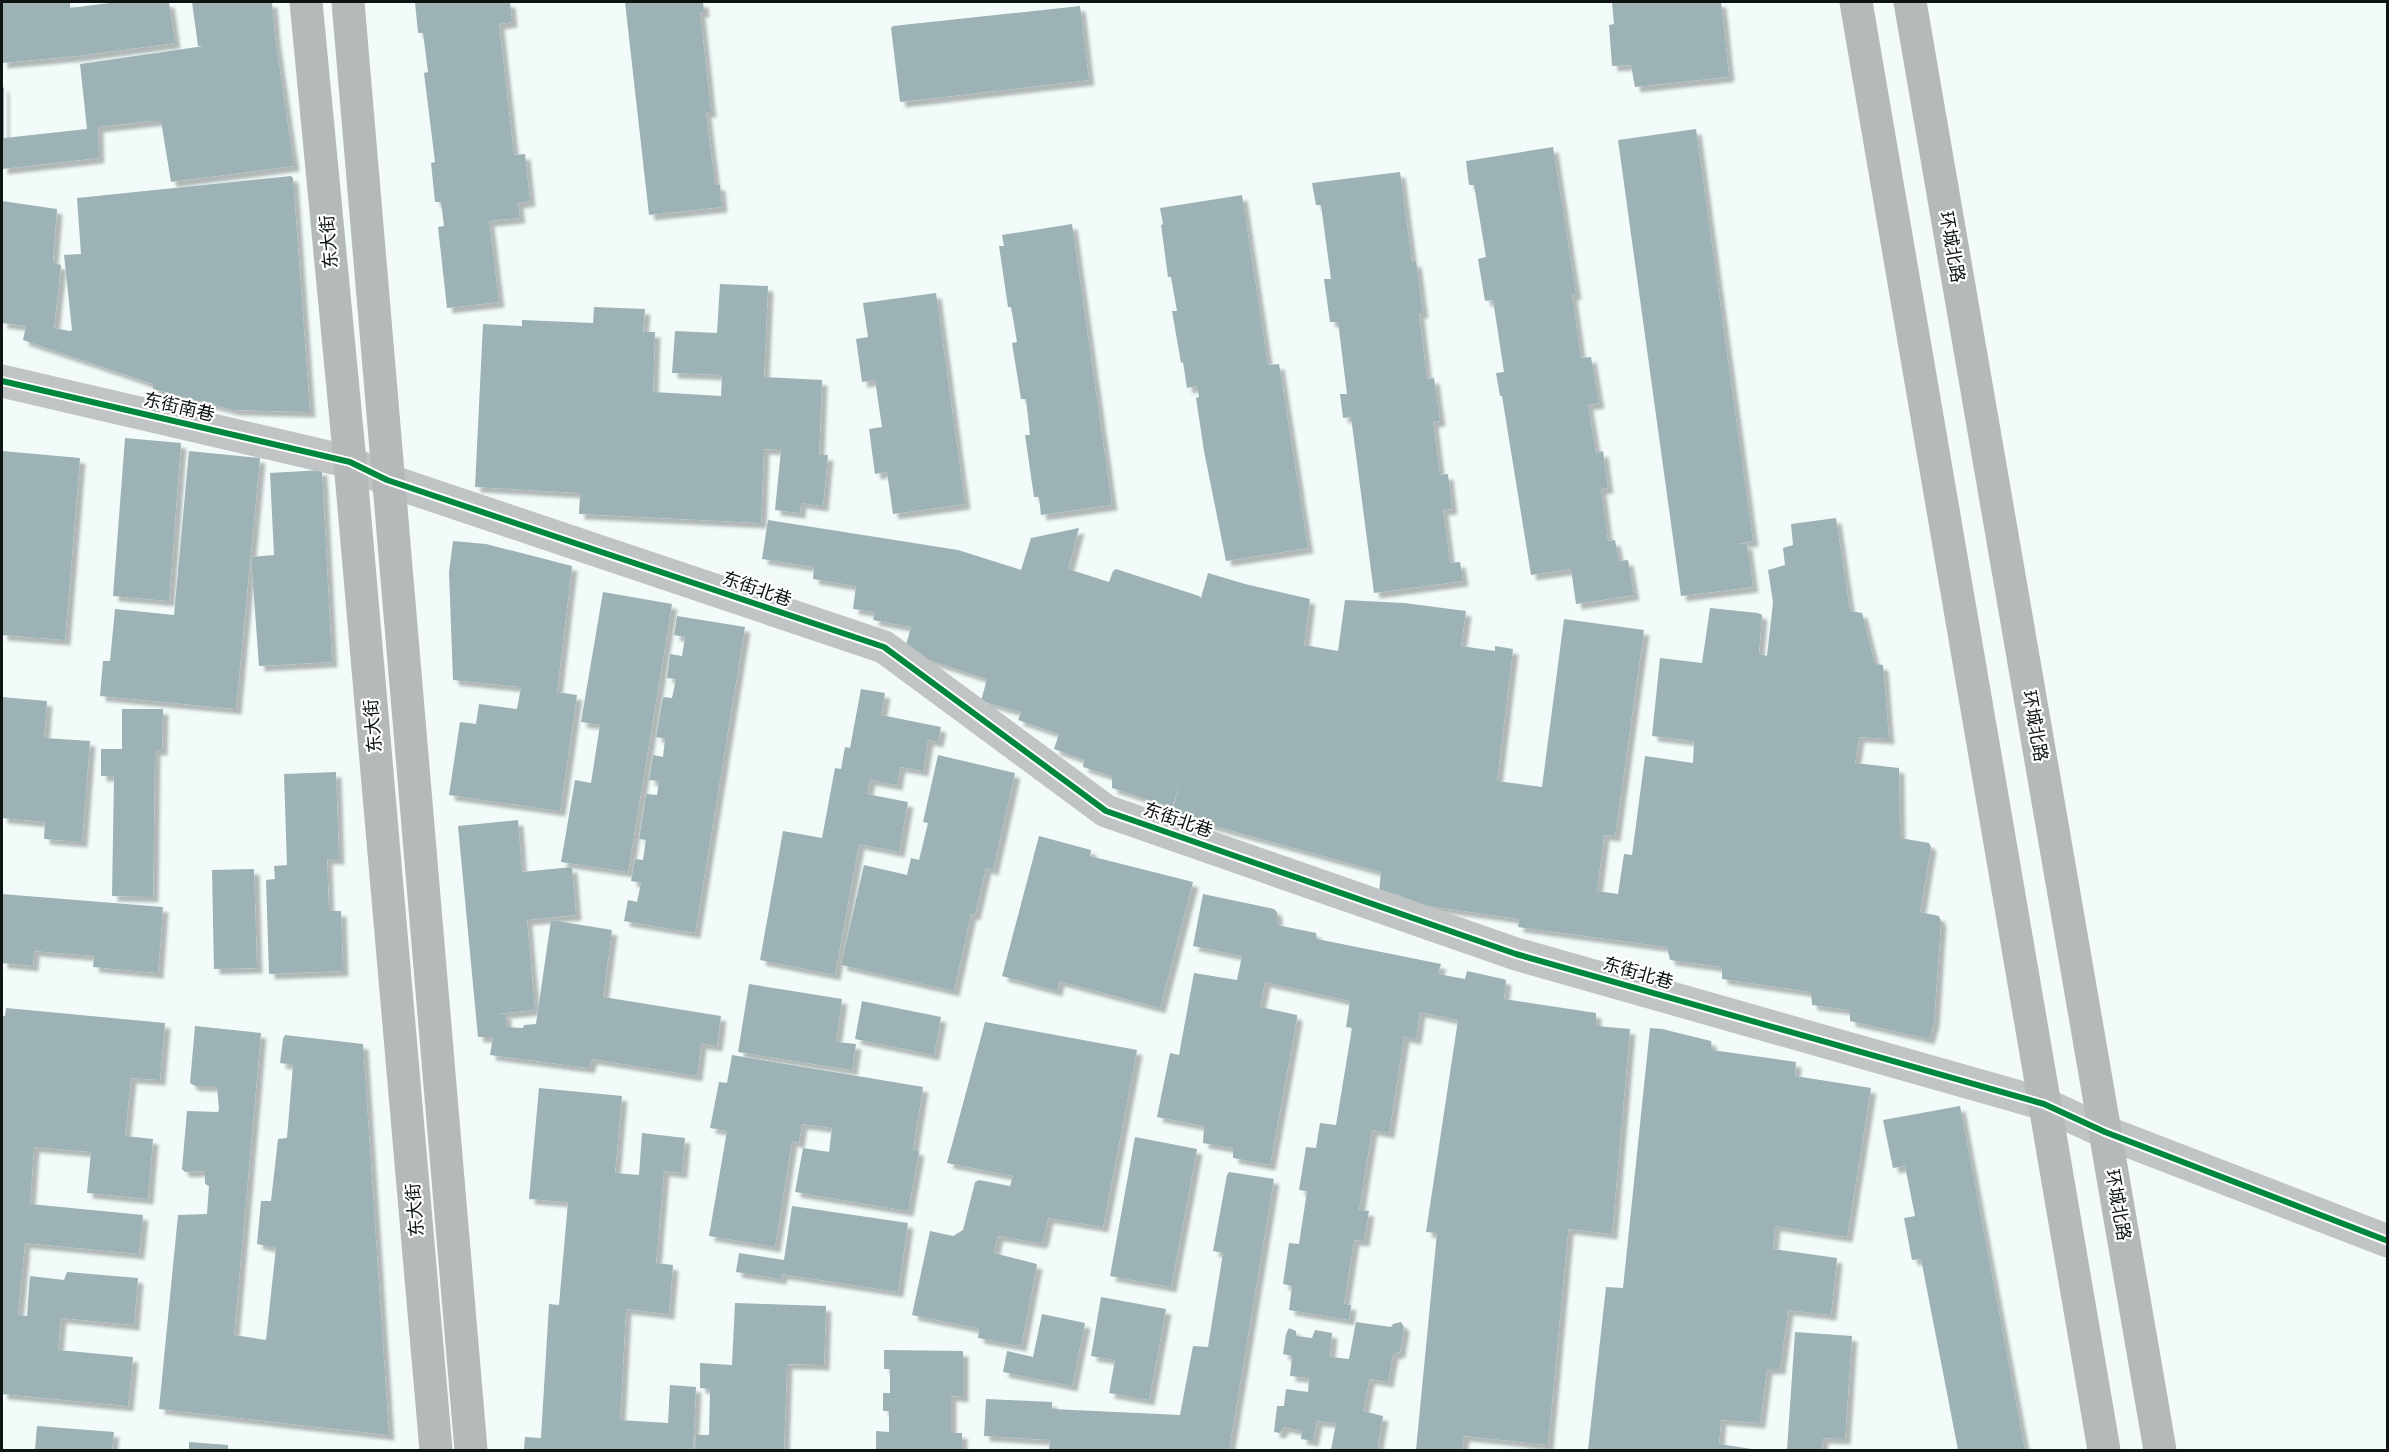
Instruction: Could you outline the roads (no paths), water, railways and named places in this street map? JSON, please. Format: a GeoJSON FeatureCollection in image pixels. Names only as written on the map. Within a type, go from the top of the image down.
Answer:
{"type":"FeatureCollection","features":[{"type":"Feature","properties":{"kind":"main road","name":"东大街"},"geometry":{"type":"LineString","coordinates":[[306,2],[350,462],[436,1450]]}},
{"type":"Feature","properties":{"kind":"main road","name":"东大街"},"geometry":{"type":"LineString","coordinates":[[348,2],[471,1450]]}},
{"type":"Feature","properties":{"kind":"main road"},"geometry":{"type":"LineString","coordinates":[[1856,2],[2104,1450]]}},
{"type":"Feature","properties":{"kind":"main road","name":"环城北路"},"geometry":{"type":"LineString","coordinates":[[1910,2],[2160,1450]]}},
{"type":"Feature","properties":{"kind":"street","name":"东街南巷"},"geometry":{"type":"LineString","coordinates":[[2,381],[350,462]]}},
{"type":"Feature","properties":{"kind":"street","name":"东街北巷"},"geometry":{"type":"LineString","coordinates":[[350,462],[387,480],[884,647],[1106,811],[1516,954],[2044,1104],[2105,1132],[2388,1241]]}}]}
